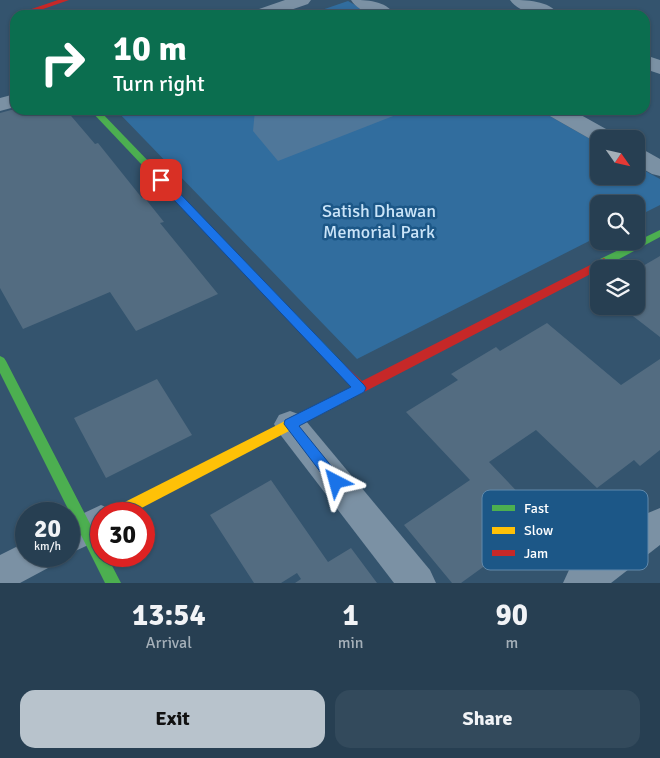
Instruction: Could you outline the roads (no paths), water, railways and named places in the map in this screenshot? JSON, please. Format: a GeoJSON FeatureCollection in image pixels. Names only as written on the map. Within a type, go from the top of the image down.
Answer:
{"type":"FeatureCollection","features":[{"type":"Feature","properties":{"kind":"street"},"geometry":{"type":"LineString","coordinates":[[32,10],[65,0]]}},
{"type":"Feature","properties":{"kind":"street"},"geometry":{"type":"LineString","coordinates":[[274,10],[302,0]]}},
{"type":"Feature","properties":{"kind":"street"},"geometry":{"type":"LineString","coordinates":[[360,0],[377,10]]}},
{"type":"Feature","properties":{"kind":"street"},"geometry":{"type":"LineString","coordinates":[[518,0],[539,10]]}},
{"type":"Feature","properties":{"kind":"street"},"geometry":{"type":"LineString","coordinates":[[99,115],[360,388]]}},
{"type":"Feature","properties":{"kind":"street"},"geometry":{"type":"LineString","coordinates":[[565,115],[591,130]]}},
{"type":"Feature","properties":{"kind":"street"},"geometry":{"type":"LineString","coordinates":[[645,160],[660,168]]}},
{"type":"Feature","properties":{"kind":"street"},"geometry":{"type":"LineString","coordinates":[[139,502],[660,233]]}},
{"type":"Feature","properties":{"kind":"street"},"geometry":{"type":"LineString","coordinates":[[0,361],[113,583]]}},
{"type":"Feature","properties":{"kind":"street"},"geometry":{"type":"LineString","coordinates":[[290,424],[417,583]]}},
{"type":"Feature","properties":{"kind":"street"},"geometry":{"type":"LineString","coordinates":[[648,533],[660,524]]}},
{"type":"Feature","properties":{"kind":"street"},"geometry":{"type":"LineString","coordinates":[[0,574],[15,566]]}},
{"type":"Feature","properties":{"kind":"street"},"geometry":{"type":"LineString","coordinates":[[582,583],[599,570]]}},
{"type":"Feature","properties":{"kind":"park label","name":"Satish Dhawan Memorial Park"},"geometry":{"type":"Point","coordinates":[379,221]}}]}
